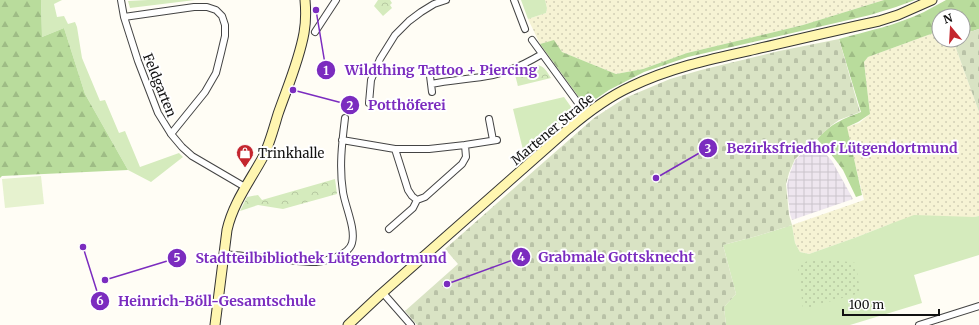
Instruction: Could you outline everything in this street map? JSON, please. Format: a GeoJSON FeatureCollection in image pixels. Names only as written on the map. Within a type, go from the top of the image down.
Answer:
{"type":"FeatureCollection","features":[{"type":"Feature","properties":{"kind":"street","name":"Feldgarten"},"geometry":{"type":"LineString","coordinates":[[121,0],[124,18],[138,60],[158,113],[171,134],[192,156],[245,187]]}},
{"type":"Feature","properties":{"kind":"street"},"geometry":{"type":"LineString","coordinates":[[216,325],[229,222],[235,205],[264,156],[299,55],[304,34],[306,14],[305,0]]}},
{"type":"Feature","properties":{"kind":"street"},"geometry":{"type":"LineString","coordinates":[[315,32],[336,0]]}},
{"type":"Feature","properties":{"kind":"street"},"geometry":{"type":"LineString","coordinates":[[369,103],[371,80],[380,59],[395,35],[409,21],[421,12],[434,4],[446,0]]}},
{"type":"Feature","properties":{"kind":"street"},"geometry":{"type":"LineString","coordinates":[[514,0],[525,29]]}},
{"type":"Feature","properties":{"kind":"street","name":"Martener Straße"},"geometry":{"type":"LineString","coordinates":[[348,325],[382,293],[586,114],[629,87],[669,70],[879,21],[904,13],[932,0]]}},
{"type":"Feature","properties":{"kind":"street"},"geometry":{"type":"LineString","coordinates":[[124,18],[194,7],[207,7],[216,10],[222,16],[225,25],[224,36],[222,53],[216,73],[205,92],[171,134]]}},
{"type":"Feature","properties":{"kind":"street"},"geometry":{"type":"LineString","coordinates":[[532,40],[586,114]]}},
{"type":"Feature","properties":{"kind":"street"},"geometry":{"type":"LineString","coordinates":[[431,84],[494,75],[513,69],[542,54]]}},
{"type":"Feature","properties":{"kind":"street"},"geometry":{"type":"LineString","coordinates":[[430,76],[432,92]]}},
{"type":"Feature","properties":{"kind":"street"},"geometry":{"type":"LineString","coordinates":[[224,254],[313,262],[341,255],[349,249],[352,242],[352,231],[341,181],[342,140],[345,118]]}},
{"type":"Feature","properties":{"kind":"street"},"geometry":{"type":"LineString","coordinates":[[342,140],[395,149],[429,149],[465,145],[495,140],[489,119]]}},
{"type":"Feature","properties":{"kind":"street"},"geometry":{"type":"LineString","coordinates":[[390,229],[413,208],[417,200],[425,197],[462,164],[466,157],[465,145]]}},
{"type":"Feature","properties":{"kind":"street"},"geometry":{"type":"LineString","coordinates":[[395,149],[408,190],[417,200]]}},
{"type":"Feature","properties":{"kind":"street"},"geometry":{"type":"LineString","coordinates":[[382,293],[411,325]]}},
{"type":"Feature","properties":{"kind":"street"},"geometry":{"type":"LineString","coordinates":[[919,325],[979,306]]}},
{"type":"Feature","properties":{"kind":"shaded area"},"geometry":{"type":"Polygon","coordinates":[[[545,0],[884,0],[803,25],[687,53],[643,69],[616,74],[562,52],[554,41],[540,44],[528,19],[546,13],[547,8],[545,0]]]}},
{"type":"Feature","properties":{"kind":"shaded area"},"geometry":{"type":"Polygon","coordinates":[[[931,34],[931,48],[956,48],[979,112],[979,216],[890,224],[809,254],[800,252],[795,243],[792,225],[864,200],[846,127],[859,123],[870,114],[864,62],[868,57],[931,34]]]}},
{"type":"Feature","properties":{"kind":"shaded area"},"geometry":{"type":"Polygon","coordinates":[[[813,143],[832,161],[853,199],[792,220],[787,185],[790,173],[795,160],[813,143]]]}},
{"type":"Feature","properties":{"kind":"green space"},"geometry":{"type":"Polygon","coordinates":[[[0,0],[41,0],[42,37],[64,28],[85,94],[128,170],[2,176],[0,178],[0,0]]]}},
{"type":"Feature","properties":{"kind":"green space"},"geometry":{"type":"Polygon","coordinates":[[[41,0],[62,0],[54,4],[57,17],[64,16],[68,24],[75,22],[82,58],[100,101],[105,100],[119,133],[125,131],[140,167],[179,153],[183,157],[151,182],[128,170],[85,94],[64,28],[42,37],[41,0]]]}},
{"type":"Feature","properties":{"kind":"green space"},"geometry":{"type":"Polygon","coordinates":[[[195,0],[130,8],[128,1],[195,0]]]}},
{"type":"Feature","properties":{"kind":"green space"},"geometry":{"type":"Polygon","coordinates":[[[378,0],[390,0],[392,3],[390,5],[392,8],[383,16],[374,6],[378,0]]]}},
{"type":"Feature","properties":{"kind":"green space"},"geometry":{"type":"Polygon","coordinates":[[[521,0],[545,0],[547,8],[546,13],[528,19],[521,0]]]}},
{"type":"Feature","properties":{"kind":"green space"},"geometry":{"type":"Polygon","coordinates":[[[884,0],[915,0],[870,15],[688,57],[644,72],[609,90],[590,103],[586,103],[581,100],[540,44],[554,40],[562,52],[616,74],[643,69],[687,53],[803,25],[884,0]]]}},
{"type":"Feature","properties":{"kind":"green space"},"geometry":{"type":"Polygon","coordinates":[[[946,0],[979,0],[979,29],[971,32],[971,8],[931,8],[946,0]]]}},
{"type":"Feature","properties":{"kind":"green space"},"geometry":{"type":"Polygon","coordinates":[[[931,8],[931,34],[868,57],[864,62],[870,114],[847,127],[862,195],[856,197],[843,170],[817,139],[837,122],[861,112],[839,39],[903,21],[931,8]]]}},
{"type":"Feature","properties":{"kind":"green space"},"geometry":{"type":"Polygon","coordinates":[[[979,29],[979,112],[956,48],[971,48],[971,32],[979,29]]]}},
{"type":"Feature","properties":{"kind":"green space"},"geometry":{"type":"Polygon","coordinates":[[[839,39],[860,112],[839,120],[832,125],[795,159],[786,184],[789,215],[792,225],[723,245],[736,294],[724,307],[726,325],[417,325],[405,311],[458,264],[445,249],[594,118],[625,98],[670,79],[701,70],[779,51],[839,39]]]}},
{"type":"Feature","properties":{"kind":"green space"},"geometry":{"type":"Polygon","coordinates":[[[539,65],[547,71],[551,78],[518,86],[515,75],[539,65]]]}},
{"type":"Feature","properties":{"kind":"green space"},"geometry":{"type":"Polygon","coordinates":[[[564,97],[574,111],[524,154],[513,109],[564,97]]]}},
{"type":"Feature","properties":{"kind":"green space"},"geometry":{"type":"Polygon","coordinates":[[[41,176],[44,204],[5,208],[2,179],[41,176]]]}},
{"type":"Feature","properties":{"kind":"green space"},"geometry":{"type":"Polygon","coordinates":[[[335,179],[337,194],[283,209],[258,205],[240,211],[247,197],[258,195],[262,200],[335,179]]]}},
{"type":"Feature","properties":{"kind":"green space"},"geometry":{"type":"Polygon","coordinates":[[[914,215],[979,216],[979,255],[914,275],[922,303],[850,325],[726,325],[724,307],[736,294],[723,245],[792,225],[795,243],[800,252],[809,254],[914,215]]]}},
{"type":"Feature","properties":{"kind":"green space"},"geometry":{"type":"Polygon","coordinates":[[[811,259],[856,263],[860,293],[803,309],[798,266],[811,259]]]}},
{"type":"Feature","properties":{"kind":"place","name":"Wildthing Tattoo + Piercing"},"geometry":{"type":"Point","coordinates":[316,10]}},
{"type":"Feature","properties":{"kind":"place","name":"Potthöferei"},"geometry":{"type":"Point","coordinates":[293,90]}},
{"type":"Feature","properties":{"kind":"place","name":"Trinkhalle"},"geometry":{"type":"Point","coordinates":[245,168]}},
{"type":"Feature","properties":{"kind":"place","name":"Bezirksfriedhof Lütgendortmund"},"geometry":{"type":"Point","coordinates":[656,178]}},
{"type":"Feature","properties":{"kind":"place","name":"Heinrich-Böll-Gesamtschule"},"geometry":{"type":"Point","coordinates":[83,247]}},
{"type":"Feature","properties":{"kind":"place","name":"Stadtteilbibliothek Lütgendortmund"},"geometry":{"type":"Point","coordinates":[105,280]}},
{"type":"Feature","properties":{"kind":"place","name":"Grabmale Gottsknecht"},"geometry":{"type":"Point","coordinates":[447,284]}}]}
